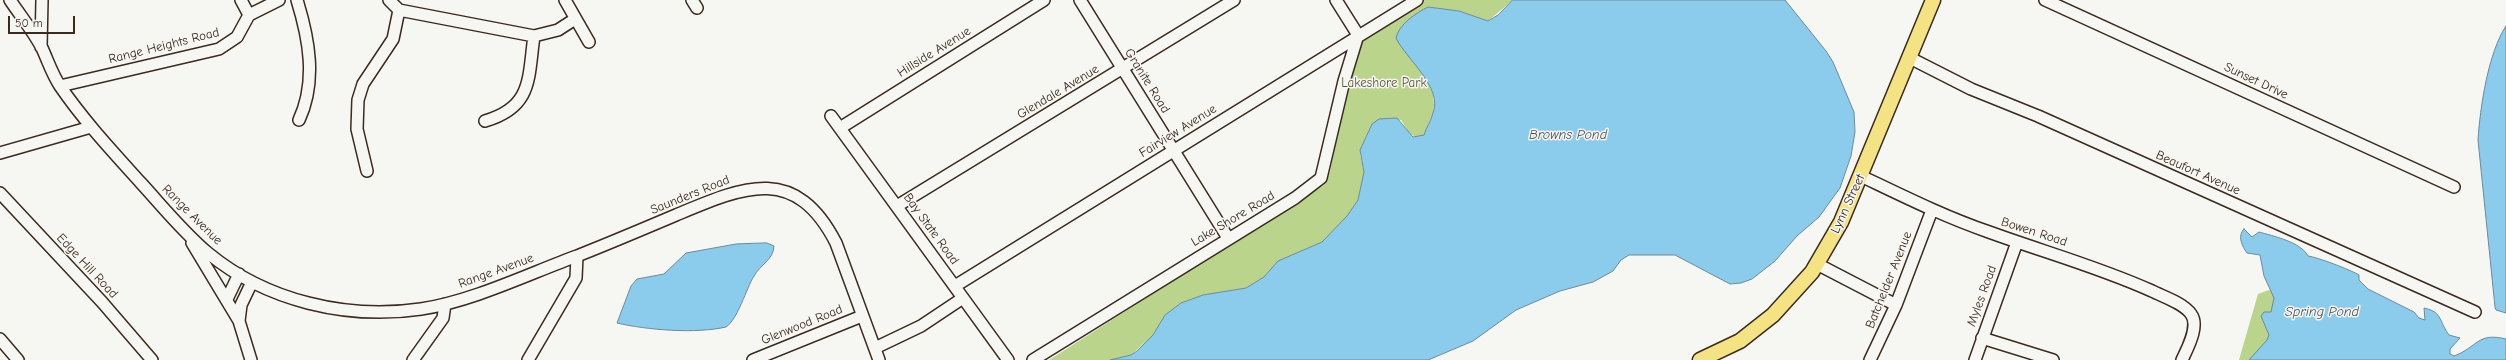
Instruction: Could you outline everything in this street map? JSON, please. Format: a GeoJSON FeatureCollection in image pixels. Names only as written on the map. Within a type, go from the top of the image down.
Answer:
{"type":"FeatureCollection","features":[{"type":"Feature","properties":{"kind":"main road","name":"Lynn Street"},"geometry":{"type":"LineString","coordinates":[[1700,360],[1740,342],[1773,316],[1817,264],[1841,222],[1933,0]]}},
{"type":"Feature","properties":{"kind":"street","name":"Range Avenue"},"geometry":{"type":"LineString","coordinates":[[10,0],[41,47],[60,86],[91,127],[185,231],[209,253],[252,282],[296,300],[346,310],[407,311],[445,304],[577,256]]}},
{"type":"Feature","properties":{"kind":"street"},"geometry":{"type":"LineString","coordinates":[[41,47],[42,0]]}},
{"type":"Feature","properties":{"kind":"street"},"geometry":{"type":"LineString","coordinates":[[241,0],[249,15],[280,0]]}},
{"type":"Feature","properties":{"kind":"street"},"geometry":{"type":"LineString","coordinates":[[297,0],[306,31],[310,68],[307,94],[299,120]]}},
{"type":"Feature","properties":{"kind":"street"},"geometry":{"type":"LineString","coordinates":[[389,0],[398,10],[534,36],[558,30],[575,19]]}},
{"type":"Feature","properties":{"kind":"street"},"geometry":{"type":"LineString","coordinates":[[565,0],[589,42]]}},
{"type":"Feature","properties":{"kind":"street","name":"Hillside Avenue"},"geometry":{"type":"LineString","coordinates":[[840,128],[1044,0]]}},
{"type":"Feature","properties":{"kind":"street","name":"Granite Road"},"geometry":{"type":"LineString","coordinates":[[1080,0],[1228,238]]}},
{"type":"Feature","properties":{"kind":"street","name":"Glendale Avenue"},"geometry":{"type":"LineString","coordinates":[[897,206],[1234,0]]}},
{"type":"Feature","properties":{"kind":"street"},"geometry":{"type":"LineString","coordinates":[[1336,0],[1358,35]]}},
{"type":"Feature","properties":{"kind":"street","name":"Fairview Avenue"},"geometry":{"type":"LineString","coordinates":[[955,286],[1358,35],[1417,0]]}},
{"type":"Feature","properties":{"kind":"street","name":"Sunset Drive"},"geometry":{"type":"LineString","coordinates":[[2045,0],[2454,187]]}},
{"type":"Feature","properties":{"kind":"street"},"geometry":{"type":"LineString","coordinates":[[367,171],[357,129],[358,100],[363,84],[392,42],[398,10]]}},
{"type":"Feature","properties":{"kind":"street","name":"Range Heights Road"},"geometry":{"type":"LineString","coordinates":[[60,86],[219,49],[237,37],[249,15]]}},
{"type":"Feature","properties":{"kind":"street","name":"Lake Shore Road"},"geometry":{"type":"LineString","coordinates":[[1033,360],[1228,238],[1295,198],[1321,178],[1344,81],[1358,35]]}},
{"type":"Feature","properties":{"kind":"street"},"geometry":{"type":"LineString","coordinates":[[485,121],[508,113],[524,95],[534,36]]}},
{"type":"Feature","properties":{"kind":"street","name":"Beaufort Avenue"},"geometry":{"type":"LineString","coordinates":[[1910,58],[1971,89],[2038,116],[2475,312]]}},
{"type":"Feature","properties":{"kind":"street","name":"Bay State Road"},"geometry":{"type":"LineString","coordinates":[[831,116],[1008,360]]}},
{"type":"Feature","properties":{"kind":"street"},"geometry":{"type":"LineString","coordinates":[[0,153],[91,127]]}},
{"type":"Feature","properties":{"kind":"street","name":"Bowen Road"},"geometry":{"type":"LineString","coordinates":[[1861,176],[1932,210],[2017,242],[2076,260],[2138,285],[2184,308],[2194,320],[2192,337],[2182,360]]}},
{"type":"Feature","properties":{"kind":"street","name":"Saunders Road"},"geometry":{"type":"LineString","coordinates":[[577,256],[723,195],[760,188],[777,190],[807,204],[828,228],[836,243],[879,360]]}},
{"type":"Feature","properties":{"kind":"street","name":"Edge Hill Road"},"geometry":{"type":"LineString","coordinates":[[0,193],[102,302],[152,360]]}},
{"type":"Feature","properties":{"kind":"street","name":"Batchelder Avenue"},"geometry":{"type":"LineString","coordinates":[[1870,360],[1896,305],[1932,210]]}},
{"type":"Feature","properties":{"kind":"street"},"geometry":{"type":"LineString","coordinates":[[185,231],[239,321],[251,360]]}},
{"type":"Feature","properties":{"kind":"street","name":"Myles Road"},"geometry":{"type":"LineString","coordinates":[[1975,360],[2017,242]]}},
{"type":"Feature","properties":{"kind":"street"},"geometry":{"type":"LineString","coordinates":[[528,360],[576,278],[577,256]]}},
{"type":"Feature","properties":{"kind":"street"},"geometry":{"type":"LineString","coordinates":[[1817,264],[1896,305]]}},
{"type":"Feature","properties":{"kind":"street"},"geometry":{"type":"LineString","coordinates":[[227,299],[239,274]]}},
{"type":"Feature","properties":{"kind":"street"},"geometry":{"type":"LineString","coordinates":[[239,321],[241,305],[252,282]]}},
{"type":"Feature","properties":{"kind":"street"},"geometry":{"type":"LineString","coordinates":[[875,348],[914,330],[963,298]]}},
{"type":"Feature","properties":{"kind":"street"},"geometry":{"type":"LineString","coordinates":[[413,360],[443,318],[445,304]]}},
{"type":"Feature","properties":{"kind":"street","name":"Glenwood Road"},"geometry":{"type":"LineString","coordinates":[[753,360],[768,357],[862,316]]}},
{"type":"Feature","properties":{"kind":"street"},"geometry":{"type":"LineString","coordinates":[[1982,338],[2053,360]]}},
{"type":"Feature","properties":{"kind":"street"},"geometry":{"type":"LineString","coordinates":[[0,340],[18,360]]}},
{"type":"Feature","properties":{"kind":"green space","name":"Lakeshore Park"},"geometry":{"type":"Polygon","coordinates":[[[1424,0],[1513,0],[1488,21],[1459,11],[1428,7],[1427,81],[1433,94],[1434,105],[1433,113],[1424,135],[1419,138],[1410,134],[1401,120],[1372,124],[1362,145],[1360,154],[1364,172],[1358,200],[1347,216],[1322,242],[1278,261],[1264,277],[1246,288],[1203,295],[1181,303],[1165,315],[1153,335],[1131,355],[1110,360],[1049,360],[1324,185],[1330,172],[1349,77],[1361,43],[1368,33],[1424,0]]]}},
{"type":"Feature","properties":{"kind":"green space"},"geometry":{"type":"Polygon","coordinates":[[[2269,290],[2422,360],[2239,360],[2258,294],[2269,290]]]}},
{"type":"Feature","properties":{"kind":"water","name":"Browns Pond"},"geometry":{"type":"Polygon","coordinates":[[[1513,0],[1785,0],[1833,62],[1854,112],[1855,132],[1851,156],[1840,188],[1819,217],[1797,236],[1775,261],[1752,279],[1741,283],[1730,284],[1675,255],[1629,255],[1621,260],[1613,271],[1593,282],[1560,291],[1516,310],[1473,341],[1428,360],[1110,360],[1131,355],[1137,351],[1153,335],[1165,315],[1181,303],[1203,295],[1246,288],[1264,277],[1278,261],[1322,242],[1347,216],[1358,200],[1364,172],[1360,150],[1372,124],[1379,119],[1397,118],[1413,137],[1424,135],[1431,119],[1435,103],[1433,93],[1428,83],[1396,38],[1404,24],[1418,12],[1428,7],[1459,11],[1488,21],[1498,15],[1513,0]]]}},
{"type":"Feature","properties":{"kind":"water"},"geometry":{"type":"Polygon","coordinates":[[[2506,26],[2506,313],[2496,310],[2495,307],[2478,140],[2486,81],[2494,51],[2506,26]]]}},
{"type":"Feature","properties":{"kind":"water","name":"Spring Pond"},"geometry":{"type":"Polygon","coordinates":[[[2244,229],[2252,237],[2259,232],[2286,240],[2299,247],[2308,256],[2326,261],[2359,275],[2359,280],[2368,289],[2414,312],[2419,318],[2425,320],[2424,308],[2435,312],[2449,335],[2460,338],[2450,349],[2450,354],[2454,356],[2483,339],[2496,337],[2506,339],[2506,360],[2249,360],[2267,340],[2269,335],[2261,316],[2264,312],[2271,312],[2274,298],[2264,276],[2260,255],[2247,253],[2242,244],[2241,235],[2244,229]]]}},
{"type":"Feature","properties":{"kind":"water"},"geometry":{"type":"Polygon","coordinates":[[[767,243],[774,246],[772,255],[754,276],[738,311],[726,327],[686,331],[642,328],[617,323],[631,286],[637,279],[664,274],[686,253],[736,244],[767,243]]]}}]}
